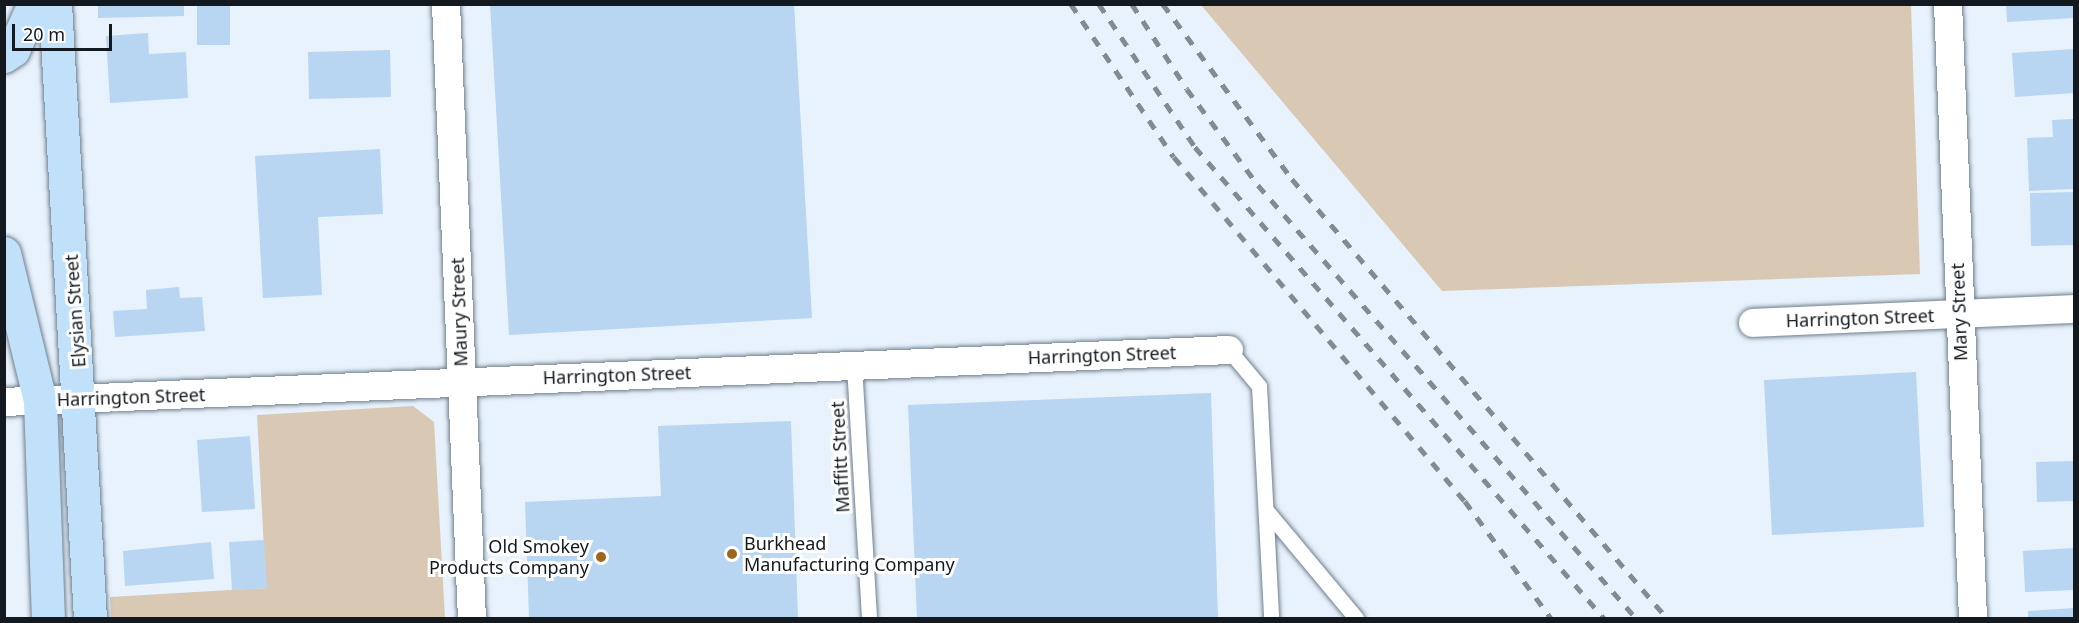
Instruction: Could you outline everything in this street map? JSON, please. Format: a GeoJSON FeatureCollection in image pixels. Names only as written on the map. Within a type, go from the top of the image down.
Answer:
{"type":"FeatureCollection","features":[{"type":"Feature","properties":{"kind":"main road"},"geometry":{"type":"LineString","coordinates":[[4,56],[13,50],[34,4]]}},
{"type":"Feature","properties":{"kind":"main road","name":"Elysian Street"},"geometry":{"type":"LineString","coordinates":[[55,4],[80,399],[90,618]]}},
{"type":"Feature","properties":{"kind":"main road"},"geometry":{"type":"LineString","coordinates":[[4,253],[40,401],[48,618]]}},
{"type":"Feature","properties":{"kind":"street","name":"Maury Street"},"geometry":{"type":"LineString","coordinates":[[446,4],[472,618]]}},
{"type":"Feature","properties":{"kind":"street","name":"Mary Street"},"geometry":{"type":"LineString","coordinates":[[1948,4],[1958,314],[1974,618]]}},
{"type":"Feature","properties":{"kind":"street","name":"Harrington Street"},"geometry":{"type":"LineString","coordinates":[[1753,323],[2074,309]]}},
{"type":"Feature","properties":{"kind":"street","name":"Harrington Street"},"geometry":{"type":"LineString","coordinates":[[4,402],[1229,350]]}},
{"type":"Feature","properties":{"kind":"lane"},"geometry":{"type":"LineString","coordinates":[[1229,350],[1259,386],[1271,618]]}},
{"type":"Feature","properties":{"kind":"lane","name":"Maffitt Street"},"geometry":{"type":"LineString","coordinates":[[854,365],[869,618]]}},
{"type":"Feature","properties":{"kind":"lane"},"geometry":{"type":"LineString","coordinates":[[1266,510],[1356,618]]}},
{"type":"Feature","properties":{"kind":"shaded area"},"geometry":{"type":"Polygon","coordinates":[[[1201,5],[1911,5],[1920,274],[1442,291],[1201,5]]]}},
{"type":"Feature","properties":{"kind":"shaded area"},"geometry":{"type":"Polygon","coordinates":[[[413,406],[434,422],[445,618],[111,618],[110,597],[266,588],[257,415],[413,406]]]}},
{"type":"Feature","properties":{"kind":"building"},"geometry":{"type":"Polygon","coordinates":[[[98,4],[184,4],[184,16],[98,18],[98,4]]]}},
{"type":"Feature","properties":{"kind":"building"},"geometry":{"type":"Polygon","coordinates":[[[197,4],[230,4],[230,45],[197,45],[197,4]]]}},
{"type":"Feature","properties":{"kind":"building"},"geometry":{"type":"Polygon","coordinates":[[[490,4],[794,4],[812,318],[509,335],[490,4]]]}},
{"type":"Feature","properties":{"kind":"building"},"geometry":{"type":"Polygon","coordinates":[[[2006,4],[2074,4],[2074,18],[2007,22],[2006,4]]]}},
{"type":"Feature","properties":{"kind":"building"},"geometry":{"type":"Polygon","coordinates":[[[148,33],[149,54],[186,52],[188,98],[110,103],[106,36],[148,33]]]}},
{"type":"Feature","properties":{"kind":"building"},"geometry":{"type":"Polygon","coordinates":[[[2074,49],[2074,93],[2015,97],[2012,53],[2074,49]]]}},
{"type":"Feature","properties":{"kind":"building"},"geometry":{"type":"Polygon","coordinates":[[[390,50],[391,97],[309,99],[308,52],[390,50]]]}},
{"type":"Feature","properties":{"kind":"building"},"geometry":{"type":"Polygon","coordinates":[[[2074,119],[2074,189],[2029,191],[2027,138],[2053,137],[2052,120],[2074,119]]]}},
{"type":"Feature","properties":{"kind":"building"},"geometry":{"type":"Polygon","coordinates":[[[380,149],[383,214],[318,217],[322,295],[263,298],[255,156],[380,149]]]}},
{"type":"Feature","properties":{"kind":"building"},"geometry":{"type":"Polygon","coordinates":[[[2074,192],[2074,245],[2031,246],[2030,193],[2074,192]]]}},
{"type":"Feature","properties":{"kind":"building"},"geometry":{"type":"Polygon","coordinates":[[[179,287],[180,298],[202,297],[205,331],[115,337],[113,311],[147,309],[146,290],[179,287]]]}},
{"type":"Feature","properties":{"kind":"building"},"geometry":{"type":"Polygon","coordinates":[[[1916,372],[1924,527],[1772,535],[1764,380],[1916,372]]]}},
{"type":"Feature","properties":{"kind":"building"},"geometry":{"type":"Polygon","coordinates":[[[1211,393],[1218,618],[917,618],[908,405],[1211,393]]]}},
{"type":"Feature","properties":{"kind":"building"},"geometry":{"type":"Polygon","coordinates":[[[791,421],[798,618],[529,618],[525,502],[661,496],[658,426],[791,421]]]}},
{"type":"Feature","properties":{"kind":"building"},"geometry":{"type":"Polygon","coordinates":[[[250,436],[255,509],[202,512],[197,440],[250,436]]]}},
{"type":"Feature","properties":{"kind":"building"},"geometry":{"type":"Polygon","coordinates":[[[2074,461],[2074,501],[2037,502],[2036,462],[2074,461]]]}},
{"type":"Feature","properties":{"kind":"building"},"geometry":{"type":"Polygon","coordinates":[[[264,540],[267,588],[232,590],[229,542],[264,540]]]}},
{"type":"Feature","properties":{"kind":"building"},"geometry":{"type":"Polygon","coordinates":[[[211,542],[214,579],[125,586],[123,551],[211,542]]]}},
{"type":"Feature","properties":{"kind":"building"},"geometry":{"type":"Polygon","coordinates":[[[2074,548],[2074,590],[2025,592],[2023,551],[2074,548]]]}},
{"type":"Feature","properties":{"kind":"building"},"geometry":{"type":"Polygon","coordinates":[[[2074,608],[2074,618],[2028,618],[2028,611],[2074,608]]]}},
{"type":"Feature","properties":{"kind":"railway"},"geometry":{"type":"LineString","coordinates":[[1071,4],[1174,157],[1465,501],[1551,618]]}},
{"type":"Feature","properties":{"kind":"railway"},"geometry":{"type":"LineString","coordinates":[[1099,4],[1195,147],[1604,618]]}},
{"type":"Feature","properties":{"kind":"railway"},"geometry":{"type":"LineString","coordinates":[[1132,4],[1187,89],[1258,185],[1636,618]]}},
{"type":"Feature","properties":{"kind":"railway"},"geometry":{"type":"LineString","coordinates":[[1163,4],[1292,179],[1667,618]]}},
{"type":"Feature","properties":{"kind":"place","name":"Burkhead Manufacturing Company"},"geometry":{"type":"Point","coordinates":[732,554]}},
{"type":"Feature","properties":{"kind":"place","name":"Old Smokey Products Company"},"geometry":{"type":"Point","coordinates":[601,557]}}]}
